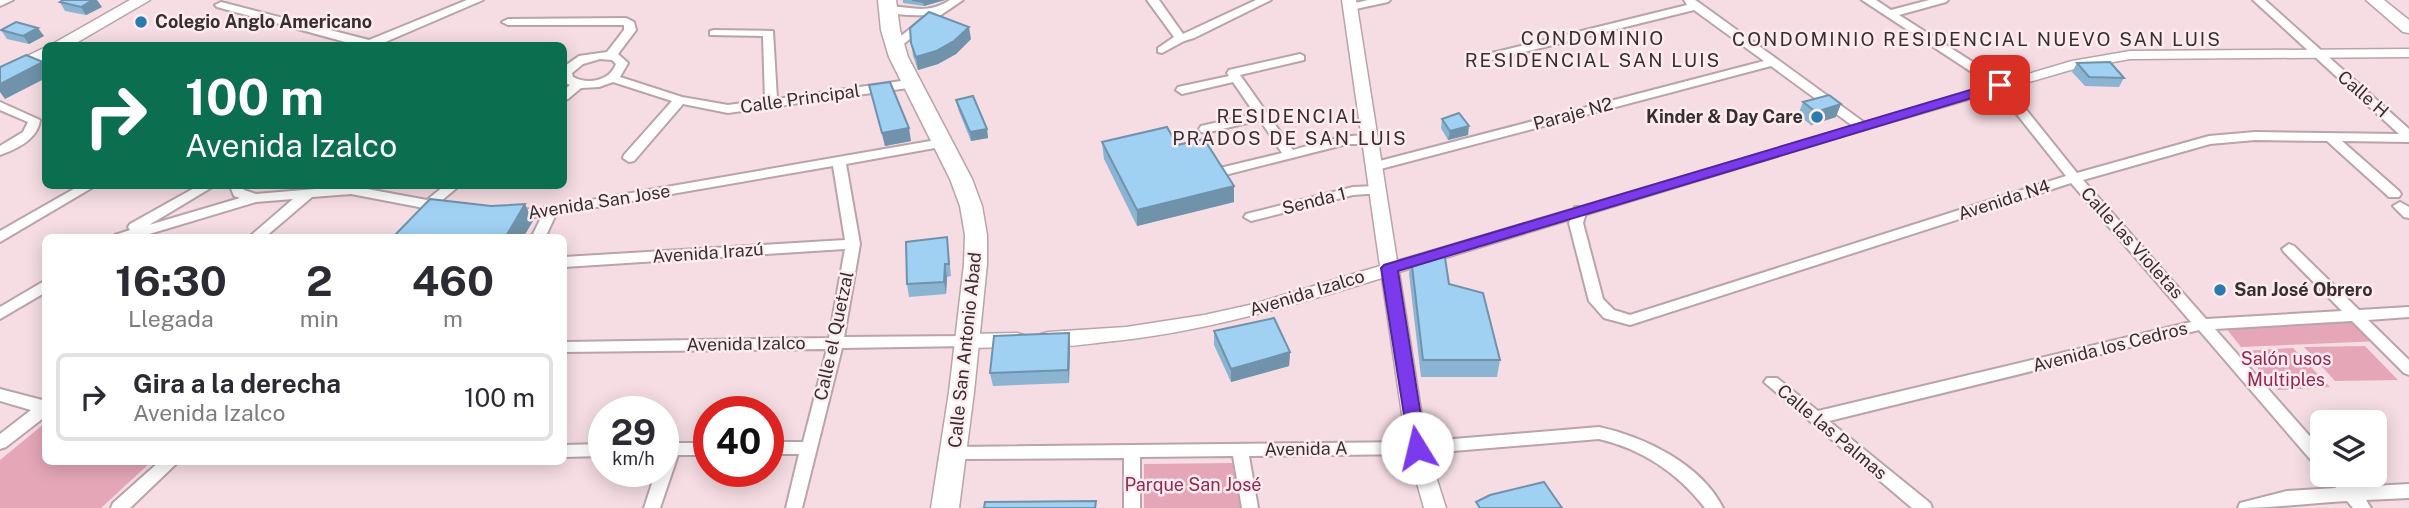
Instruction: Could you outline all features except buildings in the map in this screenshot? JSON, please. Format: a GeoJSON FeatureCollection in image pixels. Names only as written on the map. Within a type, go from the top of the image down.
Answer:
{"type":"FeatureCollection","features":[{"type":"Feature","properties":{"kind":"main road"},"geometry":{"type":"LineString","coordinates":[[64,42],[142,0]]}},
{"type":"Feature","properties":{"kind":"main road"},"geometry":{"type":"LineString","coordinates":[[2374,0],[2409,28]]}},
{"type":"Feature","properties":{"kind":"main road","name":"Calle San Antonio Abad"},"geometry":{"type":"LineString","coordinates":[[887,4],[894,47],[908,84],[967,194],[975,227],[977,250],[968,341],[946,508]]}},
{"type":"Feature","properties":{"kind":"main road"},"geometry":{"type":"LineString","coordinates":[[0,76],[42,54]]}},
{"type":"Feature","properties":{"kind":"street"},"geometry":{"type":"LineString","coordinates":[[0,3],[7,0]]}},
{"type":"Feature","properties":{"kind":"street"},"geometry":{"type":"LineString","coordinates":[[455,0],[473,2]]}},
{"type":"Feature","properties":{"kind":"street"},"geometry":{"type":"LineString","coordinates":[[894,47],[957,0]]}},
{"type":"Feature","properties":{"kind":"street"},"geometry":{"type":"LineString","coordinates":[[1153,0],[1180,37]]}},
{"type":"Feature","properties":{"kind":"street"},"geometry":{"type":"LineString","coordinates":[[1162,50],[1180,37],[1190,36],[1265,0]]}},
{"type":"Feature","properties":{"kind":"street"},"geometry":{"type":"LineString","coordinates":[[1384,0],[1350,3],[1417,448],[1435,508]]}},
{"type":"Feature","properties":{"kind":"street","name":"Calle las Violetas"},"geometry":{"type":"LineString","coordinates":[[1868,0],[2000,85],[2074,178],[2310,447]]}},
{"type":"Feature","properties":{"kind":"street"},"geometry":{"type":"LineString","coordinates":[[1890,14],[1942,0]]}},
{"type":"Feature","properties":{"kind":"street","name":"Calle H"},"geometry":{"type":"LineString","coordinates":[[2259,0],[2409,137]]}},
{"type":"Feature","properties":{"kind":"street"},"geometry":{"type":"LineString","coordinates":[[374,42],[473,2]]}},
{"type":"Feature","properties":{"kind":"street"},"geometry":{"type":"LineString","coordinates":[[1488,57],[1693,3],[1861,126]]}},
{"type":"Feature","properties":{"kind":"street"},"geometry":{"type":"LineString","coordinates":[[887,4],[920,13],[944,9]]}},
{"type":"Feature","properties":{"kind":"street"},"geometry":{"type":"LineString","coordinates":[[221,5],[356,42]]}},
{"type":"Feature","properties":{"kind":"street"},"geometry":{"type":"LineString","coordinates":[[508,22],[626,20],[630,24],[629,30],[610,56]]}},
{"type":"Feature","properties":{"kind":"street"},"geometry":{"type":"LineString","coordinates":[[714,33],[768,33],[771,104]]}},
{"type":"Feature","properties":{"kind":"street","name":"Avenida Izalco"},"geometry":{"type":"LineString","coordinates":[[567,347],[968,341],[1112,335],[1190,324],[1255,310],[1861,126],[2072,65],[2130,55],[2409,53]]}},
{"type":"Feature","properties":{"kind":"street"},"geometry":{"type":"LineString","coordinates":[[567,71],[580,60],[593,56],[610,56],[622,63],[620,70],[612,78],[595,84],[578,85],[567,79]]}},
{"type":"Feature","properties":{"kind":"street"},"geometry":{"type":"LineString","coordinates":[[1182,90],[1300,58]]}},
{"type":"Feature","properties":{"kind":"street","name":"Paraje N2"},"geometry":{"type":"LineString","coordinates":[[1373,167],[1772,62]]}},
{"type":"Feature","properties":{"kind":"street"},"geometry":{"type":"LineString","coordinates":[[1235,75],[1289,153]]}},
{"type":"Feature","properties":{"kind":"street","name":"Calle Principal"},"geometry":{"type":"LineString","coordinates":[[612,78],[680,100],[728,109],[908,84]]}},
{"type":"Feature","properties":{"kind":"street"},"geometry":{"type":"LineString","coordinates":[[567,94],[578,85]]}},
{"type":"Feature","properties":{"kind":"street"},"geometry":{"type":"LineString","coordinates":[[629,158],[680,100]]}},
{"type":"Feature","properties":{"kind":"street"},"geometry":{"type":"LineString","coordinates":[[0,106],[34,120],[35,123],[32,132],[0,151]]}},
{"type":"Feature","properties":{"kind":"street"},"geometry":{"type":"LineString","coordinates":[[1205,129],[1263,116]]}},
{"type":"Feature","properties":{"kind":"street","name":"Avenida N4"},"geometry":{"type":"LineString","coordinates":[[1580,211],[1576,223],[1596,301],[1609,314],[1630,320],[2074,178],[2209,140],[2255,136],[2409,137]]}},
{"type":"Feature","properties":{"kind":"street"},"geometry":{"type":"LineString","coordinates":[[2330,138],[2401,205]]}},
{"type":"Feature","properties":{"kind":"street"},"geometry":{"type":"LineString","coordinates":[[1225,171],[1347,140],[1369,140]]}},
{"type":"Feature","properties":{"kind":"street","name":"Avenida San Jose"},"geometry":{"type":"LineString","coordinates":[[499,216],[551,211],[942,143]]}},
{"type":"Feature","properties":{"kind":"street","name":"Calle el Quetzal"},"geometry":{"type":"LineString","coordinates":[[794,508],[836,343],[853,244],[839,162]]}},
{"type":"Feature","properties":{"kind":"street"},"geometry":{"type":"LineString","coordinates":[[0,237],[83,189]]}},
{"type":"Feature","properties":{"kind":"street"},"geometry":{"type":"LineString","coordinates":[[125,234],[201,189]]}},
{"type":"Feature","properties":{"kind":"street"},"geometry":{"type":"LineString","coordinates":[[238,189],[255,198]]}},
{"type":"Feature","properties":{"kind":"street"},"geometry":{"type":"LineString","coordinates":[[411,221],[448,189]]}},
{"type":"Feature","properties":{"kind":"street"},"geometry":{"type":"LineString","coordinates":[[132,234],[255,198],[309,193],[351,190],[452,208]]}},
{"type":"Feature","properties":{"kind":"street","name":"Senda 1"},"geometry":{"type":"LineString","coordinates":[[1251,217],[1353,191],[1377,190]]}},
{"type":"Feature","properties":{"kind":"street"},"geometry":{"type":"LineString","coordinates":[[260,234],[309,193]]}},
{"type":"Feature","properties":{"kind":"street"},"geometry":{"type":"LineString","coordinates":[[540,234],[551,211]]}},
{"type":"Feature","properties":{"kind":"street","name":"Avenida Irazú"},"geometry":{"type":"LineString","coordinates":[[567,262],[853,244]]}},
{"type":"Feature","properties":{"kind":"street"},"geometry":{"type":"LineString","coordinates":[[2289,249],[2409,369]]}},
{"type":"Feature","properties":{"kind":"street"},"geometry":{"type":"LineString","coordinates":[[0,314],[42,288]]}},
{"type":"Feature","properties":{"kind":"street","name":"Avenida los Cedros"},"geometry":{"type":"LineString","coordinates":[[1815,418],[2204,324],[2353,313],[2409,312]]}},
{"type":"Feature","properties":{"kind":"street","name":"Calle las Palmas"},"geometry":{"type":"LineString","coordinates":[[1772,382],[1924,508]]}},
{"type":"Feature","properties":{"kind":"street"},"geometry":{"type":"LineString","coordinates":[[0,395],[42,406]]}},
{"type":"Feature","properties":{"kind":"street"},"geometry":{"type":"LineString","coordinates":[[0,443],[42,409]]}},
{"type":"Feature","properties":{"kind":"street","name":"Avenida A"},"geometry":{"type":"LineString","coordinates":[[954,453],[1417,448],[1599,433],[1623,436],[1650,449],[1701,491],[1715,508]]}},
{"type":"Feature","properties":{"kind":"street"},"geometry":{"type":"LineString","coordinates":[[784,448],[808,448]]}},
{"type":"Feature","properties":{"kind":"street"},"geometry":{"type":"LineString","coordinates":[[567,451],[588,450]]}},
{"type":"Feature","properties":{"kind":"street"},"geometry":{"type":"LineString","coordinates":[[1240,450],[1250,508]]}},
{"type":"Feature","properties":{"kind":"street"},"geometry":{"type":"LineString","coordinates":[[1132,451],[1132,508]]}},
{"type":"Feature","properties":{"kind":"street"},"geometry":{"type":"LineString","coordinates":[[119,508],[167,465]]}},
{"type":"Feature","properties":{"kind":"street"},"geometry":{"type":"LineString","coordinates":[[652,508],[658,487]]}},
{"type":"Feature","properties":{"kind":"street"},"geometry":{"type":"LineString","coordinates":[[2345,487],[2363,508]]}},
{"type":"Feature","properties":{"kind":"street"},"geometry":{"type":"LineString","coordinates":[[2246,508],[2287,498],[2409,491]]}},
{"type":"Feature","properties":{"kind":"green space"},"geometry":{"type":"Polygon","coordinates":[[[2357,317],[2381,341],[2241,347],[2225,327],[2357,317]]]}},
{"type":"Feature","properties":{"kind":"green space"},"geometry":{"type":"Polygon","coordinates":[[[2365,346],[2398,380],[2335,381],[2304,347],[2365,346]]]}},
{"type":"Feature","properties":{"kind":"green space","name":"Salón usos Multiples"},"geometry":{"type":"Polygon","coordinates":[[[2293,348],[2330,387],[2278,390],[2242,351],[2293,348]]]}},
{"type":"Feature","properties":{"kind":"green space"},"geometry":{"type":"Polygon","coordinates":[[[42,425],[42,465],[148,465],[101,508],[0,508],[0,460],[42,425]]]}},
{"type":"Feature","properties":{"kind":"green space","name":"Parque San José"},"geometry":{"type":"Polygon","coordinates":[[[1235,463],[1242,508],[1144,508],[1144,464],[1235,463]]]}},
{"type":"Feature","properties":{"kind":"place","name":"Colegio Anglo Americano"},"geometry":{"type":"Point","coordinates":[141,22]}},
{"type":"Feature","properties":{"kind":"place","name":"Kinder & Day Care"},"geometry":{"type":"Point","coordinates":[1817,117]}},
{"type":"Feature","properties":{"kind":"place","name":"San José Obrero"},"geometry":{"type":"Point","coordinates":[2220,290]}},
{"type":"Feature","properties":{"kind":"district","name":"CONDOMINIO RESIDENCIAL NUEVO SAN LUIS"},"geometry":{"type":"Point","coordinates":[1977,39]}},
{"type":"Feature","properties":{"kind":"district","name":"CONDOMINIO RESIDENCIAL SAN LUIS"},"geometry":{"type":"Point","coordinates":[1593,49]}},
{"type":"Feature","properties":{"kind":"district","name":"RESIDENCIAL PRADOS DE SAN LUIS"},"geometry":{"type":"Point","coordinates":[1290,127]}},
{"type":"Feature","properties":{"kind":"route"},"geometry":{"type":"LineString","coordinates":[[1417,448],[1390,268],[2000,85]]}}]}
